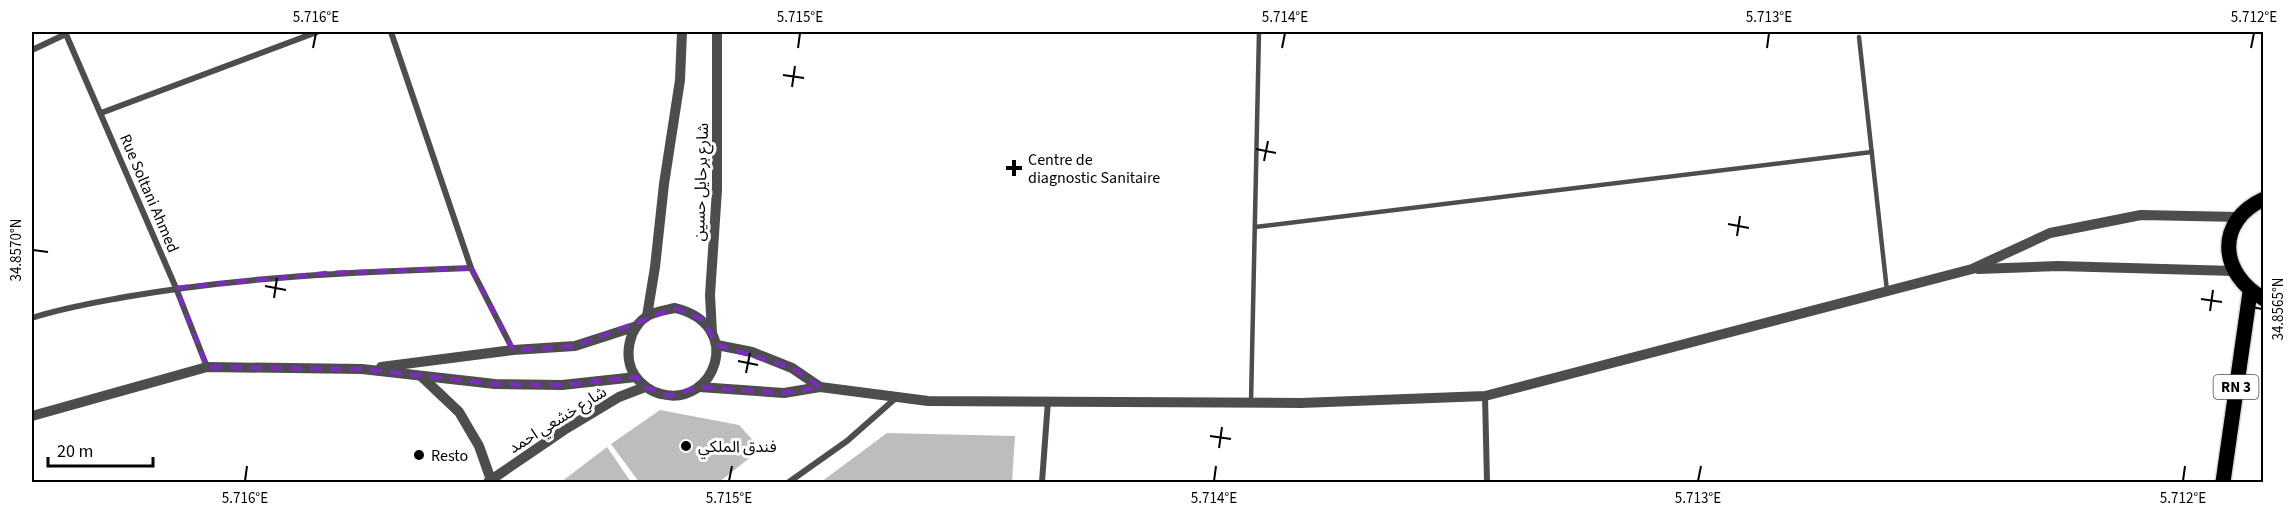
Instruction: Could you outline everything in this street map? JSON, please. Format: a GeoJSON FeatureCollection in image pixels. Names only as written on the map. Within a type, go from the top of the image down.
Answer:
{"type":"FeatureCollection","features":[{"type":"Feature","properties":{"kind":"main road"},"geometry":{"type":"LineString","coordinates":[[2257,295],[2238,280],[2228,248],[2231,232],[2239,217],[2251,205],[2264,199]]}},
{"type":"Feature","properties":{"kind":"main road","name":"RN 3"},"geometry":{"type":"LineString","coordinates":[[2223,483],[2257,295]]}},
{"type":"Feature","properties":{"kind":"street"},"geometry":{"type":"LineString","coordinates":[[101,113],[317,32]]}},
{"type":"Feature","properties":{"kind":"street"},"geometry":{"type":"LineString","coordinates":[[391,32],[471,268],[513,350]]}},
{"type":"Feature","properties":{"kind":"street","name":"شارع برحايل حسين"},"geometry":{"type":"LineString","coordinates":[[647,316],[680,80],[682,32]]}},
{"type":"Feature","properties":{"kind":"street","name":"شارع برحايل حسين"},"geometry":{"type":"LineString","coordinates":[[712,333],[710,295],[717,190],[717,32]]}},
{"type":"Feature","properties":{"kind":"street"},"geometry":{"type":"LineString","coordinates":[[32,50],[65,33]]}},
{"type":"Feature","properties":{"kind":"street","name":"Rue Soltani Ahmed"},"geometry":{"type":"LineString","coordinates":[[65,33],[176,288],[207,367]]}},
{"type":"Feature","properties":{"kind":"street"},"geometry":{"type":"LineString","coordinates":[[699,387],[784,393],[820,387],[928,401],[1301,403],[1485,396],[1972,269],[2050,233],[2141,215],[2239,217]]}},
{"type":"Feature","properties":{"kind":"street"},"geometry":{"type":"LineString","coordinates":[[1972,269],[2058,266],[2234,271]]}},
{"type":"Feature","properties":{"kind":"street"},"geometry":{"type":"LineString","coordinates":[[32,318],[57,310],[176,288],[328,273],[471,268]]}},
{"type":"Feature","properties":{"kind":"street"},"geometry":{"type":"LineString","coordinates":[[668,309],[690,312],[703,321],[712,333],[717,345],[715,362],[709,376],[699,387],[685,394],[670,396],[645,387],[636,377],[630,365],[628,351],[637,326],[647,316],[668,309]]}},
{"type":"Feature","properties":{"kind":"street"},"geometry":{"type":"LineString","coordinates":[[362,369],[513,350],[575,346],[637,326]]}},
{"type":"Feature","properties":{"kind":"street"},"geometry":{"type":"LineString","coordinates":[[717,345],[752,352],[792,368],[820,387]]}},
{"type":"Feature","properties":{"kind":"street"},"geometry":{"type":"LineString","coordinates":[[32,416],[207,367],[362,369],[495,384],[550,385],[636,377]]}},
{"type":"Feature","properties":{"kind":"street"},"geometry":{"type":"LineString","coordinates":[[421,376],[459,412],[479,446],[489,481]]}},
{"type":"Feature","properties":{"kind":"street","name":"شارع خشعي احمد"},"geometry":{"type":"LineString","coordinates":[[489,481],[564,430],[619,397],[645,387]]}},
{"type":"Feature","properties":{"kind":"street"},"geometry":{"type":"LineString","coordinates":[[1485,396],[1487,483]]}},
{"type":"Feature","properties":{"kind":"street"},"geometry":{"type":"LineString","coordinates":[[789,483],[847,441],[898,397]]}},
{"type":"Feature","properties":{"kind":"street"},"geometry":{"type":"LineString","coordinates":[[1042,483],[1048,401]]}},
{"type":"Feature","properties":{"kind":"lane"},"geometry":{"type":"LineString","coordinates":[[1251,402],[1259,32]]}},
{"type":"Feature","properties":{"kind":"lane"},"geometry":{"type":"LineString","coordinates":[[1859,37],[1887,291]]}},
{"type":"Feature","properties":{"kind":"lane"},"geometry":{"type":"LineString","coordinates":[[1255,228],[1872,152]]}},
{"type":"Feature","properties":{"kind":"highlighted area"},"geometry":{"type":"Polygon","coordinates":[[[471,268],[513,350],[575,346],[675,308],[703,320],[717,345],[792,368],[820,387],[784,393],[699,387],[670,396],[645,387],[636,377],[562,385],[495,384],[362,369],[207,367],[176,288],[328,273],[471,268]]]}},
{"type":"Feature","properties":{"kind":"building","name":"فندق الملكي"},"geometry":{"type":"Polygon","coordinates":[[[660,410],[739,425],[761,449],[719,482],[639,482],[611,444],[660,410]]]}},
{"type":"Feature","properties":{"kind":"building"},"geometry":{"type":"Polygon","coordinates":[[[887,433],[1015,436],[1012,482],[821,482],[887,433]]]}},
{"type":"Feature","properties":{"kind":"building"},"geometry":{"type":"Polygon","coordinates":[[[607,447],[631,482],[561,482],[607,447]]]}},
{"type":"Feature","properties":{"kind":"place","name":"Centre de diagnostic Sanitaire"},"geometry":{"type":"Point","coordinates":[1014,168]}},
{"type":"Feature","properties":{"kind":"place","name":"فندق الملكي"},"geometry":{"type":"Point","coordinates":[686,446]}},
{"type":"Feature","properties":{"kind":"place","name":"Resto"},"geometry":{"type":"Point","coordinates":[419,455]}}]}
